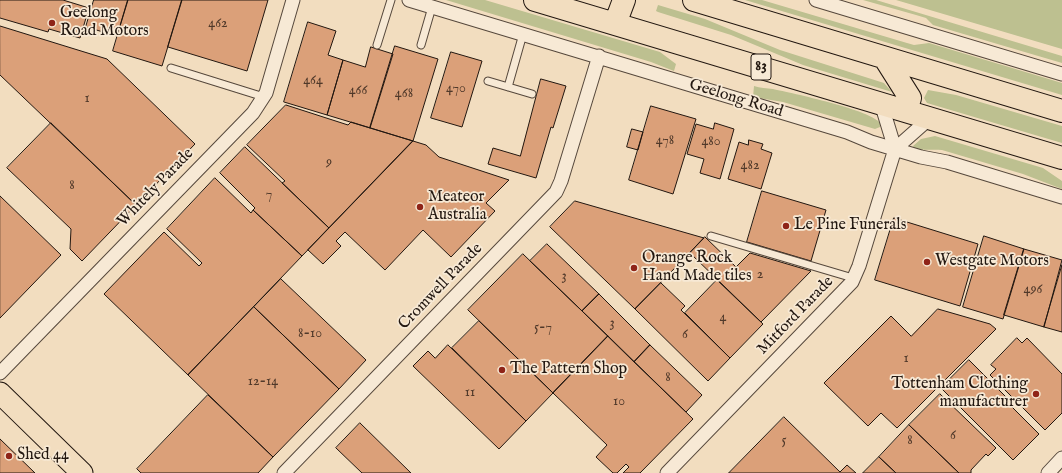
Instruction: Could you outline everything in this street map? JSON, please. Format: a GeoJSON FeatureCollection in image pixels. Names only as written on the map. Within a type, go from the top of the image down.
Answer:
{"type":"FeatureCollection","features":[{"type":"Feature","properties":{"kind":"highway","name":"83"},"geometry":{"type":"LineString","coordinates":[[535,0],[1062,158]]}},
{"type":"Feature","properties":{"kind":"highway"},"geometry":{"type":"LineString","coordinates":[[607,0],[615,24]]}},
{"type":"Feature","properties":{"kind":"highway"},"geometry":{"type":"LineString","coordinates":[[615,24],[624,0]]}},
{"type":"Feature","properties":{"kind":"highway"},"geometry":{"type":"LineString","coordinates":[[694,0],[886,60],[1062,112]]}},
{"type":"Feature","properties":{"kind":"highway"},"geometry":{"type":"LineString","coordinates":[[886,60],[910,98],[906,111]]}},
{"type":"Feature","properties":{"kind":"main road"},"geometry":{"type":"LineString","coordinates":[[0,393],[82,473]]}},
{"type":"Feature","properties":{"kind":"street","name":"Whitely Parade"},"geometry":{"type":"LineString","coordinates":[[0,374],[253,112],[264,97],[293,0]]}},
{"type":"Feature","properties":{"kind":"street","name":"Geelong Road"},"geometry":{"type":"LineString","coordinates":[[409,0],[599,56],[847,132],[871,142],[894,149],[921,157],[947,162],[1062,197]]}},
{"type":"Feature","properties":{"kind":"street"},"geometry":{"type":"LineString","coordinates":[[816,0],[1062,74]]}},
{"type":"Feature","properties":{"kind":"street","name":"Cromwell Parade"},"geometry":{"type":"LineString","coordinates":[[284,473],[556,192],[561,181],[599,56]]}},
{"type":"Feature","properties":{"kind":"street"},"geometry":{"type":"LineString","coordinates":[[881,103],[894,149],[930,118]]}},
{"type":"Feature","properties":{"kind":"street","name":"Mitford Parade"},"geometry":{"type":"LineString","coordinates":[[667,473],[844,290],[853,278],[859,266],[894,149]]}},
{"type":"Feature","properties":{"kind":"street"},"geometry":{"type":"LineString","coordinates":[[1048,473],[1062,458]]}},
{"type":"Feature","properties":{"kind":"lane"},"geometry":{"type":"LineString","coordinates":[[377,45],[391,0]]}},
{"type":"Feature","properties":{"kind":"lane"},"geometry":{"type":"LineString","coordinates":[[421,45],[432,7]]}},
{"type":"Feature","properties":{"kind":"lane"},"geometry":{"type":"LineString","coordinates":[[508,87],[523,34]]}},
{"type":"Feature","properties":{"kind":"lane"},"geometry":{"type":"LineString","coordinates":[[171,68],[264,97]]}},
{"type":"Feature","properties":{"kind":"lane"},"geometry":{"type":"LineString","coordinates":[[488,81],[532,94]]}},
{"type":"Feature","properties":{"kind":"lane"},"geometry":{"type":"LineString","coordinates":[[711,236],[853,278]]}},
{"type":"Feature","properties":{"kind":"green space"},"geometry":{"type":"Polygon","coordinates":[[[446,0],[485,0],[660,52],[676,64],[674,71],[651,62],[446,0]]]}},
{"type":"Feature","properties":{"kind":"green space"},"geometry":{"type":"Polygon","coordinates":[[[745,0],[762,0],[914,45],[929,43],[1062,83],[1062,95],[745,0]]]}},
{"type":"Feature","properties":{"kind":"green space"},"geometry":{"type":"Polygon","coordinates":[[[863,0],[876,0],[1062,56],[1062,63],[933,25],[926,18],[863,0]]]}},
{"type":"Feature","properties":{"kind":"green space"},"geometry":{"type":"Polygon","coordinates":[[[896,0],[1062,0],[1062,49],[896,0]]]}},
{"type":"Feature","properties":{"kind":"green space"},"geometry":{"type":"Polygon","coordinates":[[[658,5],[705,19],[780,50],[884,83],[892,92],[803,65],[731,35],[658,12],[656,11],[658,5]]]}},
{"type":"Feature","properties":{"kind":"green space"},"geometry":{"type":"Polygon","coordinates":[[[754,86],[796,94],[848,108],[863,113],[881,124],[880,127],[875,129],[783,102],[753,97],[754,86]]]}},
{"type":"Feature","properties":{"kind":"green space"},"geometry":{"type":"Polygon","coordinates":[[[928,90],[956,95],[1062,126],[1062,143],[927,103],[924,98],[928,90]]]}},
{"type":"Feature","properties":{"kind":"green space"},"geometry":{"type":"Polygon","coordinates":[[[935,136],[1043,168],[1062,181],[1062,189],[1023,174],[942,150],[924,150],[914,148],[913,146],[921,139],[935,136]]]}},
{"type":"Feature","properties":{"kind":"building","name":"Geelong Road Motors"},"geometry":{"type":"Polygon","coordinates":[[[0,0],[63,0],[89,8],[80,38],[49,29],[48,32],[0,18],[0,0]]]}},
{"type":"Feature","properties":{"kind":"building"},"geometry":{"type":"Polygon","coordinates":[[[94,0],[128,0],[117,36],[86,27],[94,0]]]}},
{"type":"Feature","properties":{"kind":"building"},"geometry":{"type":"Polygon","coordinates":[[[128,0],[182,0],[162,66],[113,51],[128,0]]]}},
{"type":"Feature","properties":{"kind":"building"},"geometry":{"type":"Polygon","coordinates":[[[182,0],[268,0],[247,71],[168,47],[182,0]]]}},
{"type":"Feature","properties":{"kind":"building"},"geometry":{"type":"Polygon","coordinates":[[[308,22],[336,31],[328,55],[343,60],[327,115],[284,102],[308,22]]]}},
{"type":"Feature","properties":{"kind":"building"},"geometry":{"type":"Polygon","coordinates":[[[0,26],[107,59],[195,144],[136,205],[0,75],[0,26]]]}},
{"type":"Feature","properties":{"kind":"building"},"geometry":{"type":"Polygon","coordinates":[[[395,46],[438,59],[413,141],[370,128],[395,46]]]}},
{"type":"Feature","properties":{"kind":"building"},"geometry":{"type":"Polygon","coordinates":[[[371,47],[393,54],[370,128],[327,115],[343,60],[365,67],[371,47]]]}},
{"type":"Feature","properties":{"kind":"building"},"geometry":{"type":"Polygon","coordinates":[[[451,52],[482,61],[462,127],[431,118],[451,52]]]}},
{"type":"Feature","properties":{"kind":"building"},"geometry":{"type":"Polygon","coordinates":[[[541,79],[566,86],[553,128],[551,127],[536,178],[488,164],[493,148],[520,156],[541,79]]]}},
{"type":"Feature","properties":{"kind":"building"},"geometry":{"type":"Polygon","coordinates":[[[286,105],[348,125],[351,122],[413,141],[329,228],[282,183],[285,181],[247,145],[286,105]]]}},
{"type":"Feature","properties":{"kind":"building"},"geometry":{"type":"Polygon","coordinates":[[[651,106],[696,119],[673,194],[629,180],[651,106]]]}},
{"type":"Feature","properties":{"kind":"building"},"geometry":{"type":"Polygon","coordinates":[[[51,123],[136,205],[82,261],[70,249],[71,229],[7,168],[51,123]]]}},
{"type":"Feature","properties":{"kind":"building"},"geometry":{"type":"Polygon","coordinates":[[[715,123],[734,129],[720,179],[700,173],[704,159],[687,154],[696,124],[713,129],[715,123]]]}},
{"type":"Feature","properties":{"kind":"building"},"geometry":{"type":"Polygon","coordinates":[[[632,129],[643,132],[638,150],[627,147],[632,129]]]}},
{"type":"Feature","properties":{"kind":"building"},"geometry":{"type":"Polygon","coordinates":[[[749,140],[763,144],[761,149],[772,153],[761,189],[728,179],[739,142],[748,145],[749,140]]]}},
{"type":"Feature","properties":{"kind":"building","name":"Meateor Australia"},"geometry":{"type":"Polygon","coordinates":[[[413,141],[426,145],[439,157],[509,180],[486,203],[495,211],[451,257],[423,230],[385,270],[345,232],[336,241],[341,246],[323,264],[308,250],[413,141]]]}},
{"type":"Feature","properties":{"kind":"building"},"geometry":{"type":"Polygon","coordinates":[[[245,147],[329,228],[302,256],[253,210],[255,208],[220,173],[245,147]]]}},
{"type":"Feature","properties":{"kind":"building"},"geometry":{"type":"Polygon","coordinates":[[[215,178],[251,213],[253,210],[302,256],[188,375],[104,294],[164,232],[199,266],[202,263],[167,229],[215,178]]]}},
{"type":"Feature","properties":{"kind":"building","name":"Le Pine Funerals"},"geometry":{"type":"Polygon","coordinates":[[[762,191],[826,210],[811,261],[747,242],[762,191]]]}},
{"type":"Feature","properties":{"kind":"building"},"geometry":{"type":"Polygon","coordinates":[[[0,196],[61,255],[0,318],[0,196]]]}},
{"type":"Feature","properties":{"kind":"building","name":"Orange Rock Hand Made tiles"},"geometry":{"type":"Polygon","coordinates":[[[575,201],[704,238],[635,309],[550,227],[575,201]]]}},
{"type":"Feature","properties":{"kind":"building","name":"Westgate Motors"},"geometry":{"type":"Polygon","coordinates":[[[894,218],[978,244],[960,306],[875,280],[894,218]]]}},
{"type":"Feature","properties":{"kind":"building"},"geometry":{"type":"Polygon","coordinates":[[[984,236],[1024,249],[1003,319],[963,307],[984,236]]]}},
{"type":"Feature","properties":{"kind":"building"},"geometry":{"type":"Polygon","coordinates":[[[705,237],[736,267],[750,253],[811,271],[761,322],[690,253],[705,237]]]}},
{"type":"Feature","properties":{"kind":"building"},"geometry":{"type":"Polygon","coordinates":[[[547,244],[599,294],[582,311],[530,261],[547,244]]]}},
{"type":"Feature","properties":{"kind":"building"},"geometry":{"type":"Polygon","coordinates":[[[1024,249],[1062,260],[1044,327],[1004,315],[1024,249]]]}},
{"type":"Feature","properties":{"kind":"building"},"geometry":{"type":"Polygon","coordinates":[[[523,254],[608,336],[553,393],[468,310],[523,254]]]}},
{"type":"Feature","properties":{"kind":"building"},"geometry":{"type":"Polygon","coordinates":[[[1062,265],[1062,332],[1044,327],[1062,265]]]}},
{"type":"Feature","properties":{"kind":"building"},"geometry":{"type":"Polygon","coordinates":[[[281,279],[366,360],[339,389],[254,307],[281,279]]]}},
{"type":"Feature","properties":{"kind":"building"},"geometry":{"type":"Polygon","coordinates":[[[717,280],[763,324],[730,358],[685,313],[717,280]]]}},
{"type":"Feature","properties":{"kind":"building"},"geometry":{"type":"Polygon","coordinates":[[[661,283],[685,306],[681,310],[730,358],[708,381],[635,309],[661,283]]]}},
{"type":"Feature","properties":{"kind":"building"},"geometry":{"type":"Polygon","coordinates":[[[599,294],[650,345],[634,362],[582,311],[599,294]]]}},
{"type":"Feature","properties":{"kind":"building"},"geometry":{"type":"Polygon","coordinates":[[[254,307],[339,389],[273,457],[188,375],[254,307]]]}},
{"type":"Feature","properties":{"kind":"building"},"geometry":{"type":"Polygon","coordinates":[[[938,309],[990,324],[996,329],[897,428],[881,413],[868,426],[824,383],[891,316],[911,336],[938,309]]]}},
{"type":"Feature","properties":{"kind":"building","name":"The Pattern Shop"},"geometry":{"type":"Polygon","coordinates":[[[479,321],[553,393],[526,421],[452,348],[479,321]]]}},
{"type":"Feature","properties":{"kind":"building"},"geometry":{"type":"Polygon","coordinates":[[[608,336],[693,419],[640,473],[623,473],[629,467],[626,464],[617,473],[613,473],[596,457],[607,445],[553,393],[608,336]]]}},
{"type":"Feature","properties":{"kind":"building","name":"Tottenham Clothing manufacturer"},"geometry":{"type":"Polygon","coordinates":[[[1017,338],[1022,343],[1027,338],[1062,374],[1062,413],[1045,430],[990,375],[996,369],[991,365],[1017,338]]]}},
{"type":"Feature","properties":{"kind":"building"},"geometry":{"type":"Polygon","coordinates":[[[448,345],[526,421],[499,449],[413,366],[428,351],[435,358],[448,345]]]}},
{"type":"Feature","properties":{"kind":"building"},"geometry":{"type":"Polygon","coordinates":[[[650,345],[702,395],[686,412],[634,362],[650,345]]]}},
{"type":"Feature","properties":{"kind":"building"},"geometry":{"type":"Polygon","coordinates":[[[969,360],[1013,404],[1011,406],[1039,434],[1013,460],[941,388],[969,360]]]}},
{"type":"Feature","properties":{"kind":"building"},"geometry":{"type":"Polygon","coordinates":[[[940,394],[996,448],[988,456],[986,454],[971,470],[971,473],[959,473],[909,425],[940,394]]]}},
{"type":"Feature","properties":{"kind":"building"},"geometry":{"type":"Polygon","coordinates":[[[208,395],[273,457],[258,473],[141,473],[137,469],[208,395]]]}},
{"type":"Feature","properties":{"kind":"building"},"geometry":{"type":"Polygon","coordinates":[[[784,417],[840,472],[847,465],[856,473],[729,473],[784,417]]]}},
{"type":"Feature","properties":{"kind":"building"},"geometry":{"type":"Polygon","coordinates":[[[360,423],[411,473],[362,473],[336,448],[360,423]]]}},
{"type":"Feature","properties":{"kind":"building"},"geometry":{"type":"Polygon","coordinates":[[[909,425],[959,473],[896,473],[879,457],[909,425]]]}},
{"type":"Feature","properties":{"kind":"building","name":"Shed 44"},"geometry":{"type":"Polygon","coordinates":[[[0,439],[35,473],[0,473],[0,439]]]}},
{"type":"Feature","properties":{"kind":"building"},"geometry":{"type":"Polygon","coordinates":[[[879,457],[896,473],[863,473],[879,457]]]}},
{"type":"Feature","properties":{"kind":"place","name":"Geelong Road Motors"},"geometry":{"type":"Point","coordinates":[52,23]}},
{"type":"Feature","properties":{"kind":"place","name":"Meateor Australia"},"geometry":{"type":"Point","coordinates":[420,207]}},
{"type":"Feature","properties":{"kind":"place","name":"Le Pine Funerals"},"geometry":{"type":"Point","coordinates":[786,226]}},
{"type":"Feature","properties":{"kind":"place","name":"Westgate Motors"},"geometry":{"type":"Point","coordinates":[927,262]}},
{"type":"Feature","properties":{"kind":"place","name":"Orange Rock Hand Made tiles"},"geometry":{"type":"Point","coordinates":[634,268]}},
{"type":"Feature","properties":{"kind":"place","name":"The Pattern Shop"},"geometry":{"type":"Point","coordinates":[502,370]}},
{"type":"Feature","properties":{"kind":"place","name":"Tottenham Clothing manufacturer"},"geometry":{"type":"Point","coordinates":[1036,394]}},
{"type":"Feature","properties":{"kind":"place","name":"Shed 44"},"geometry":{"type":"Point","coordinates":[9,456]}}]}
